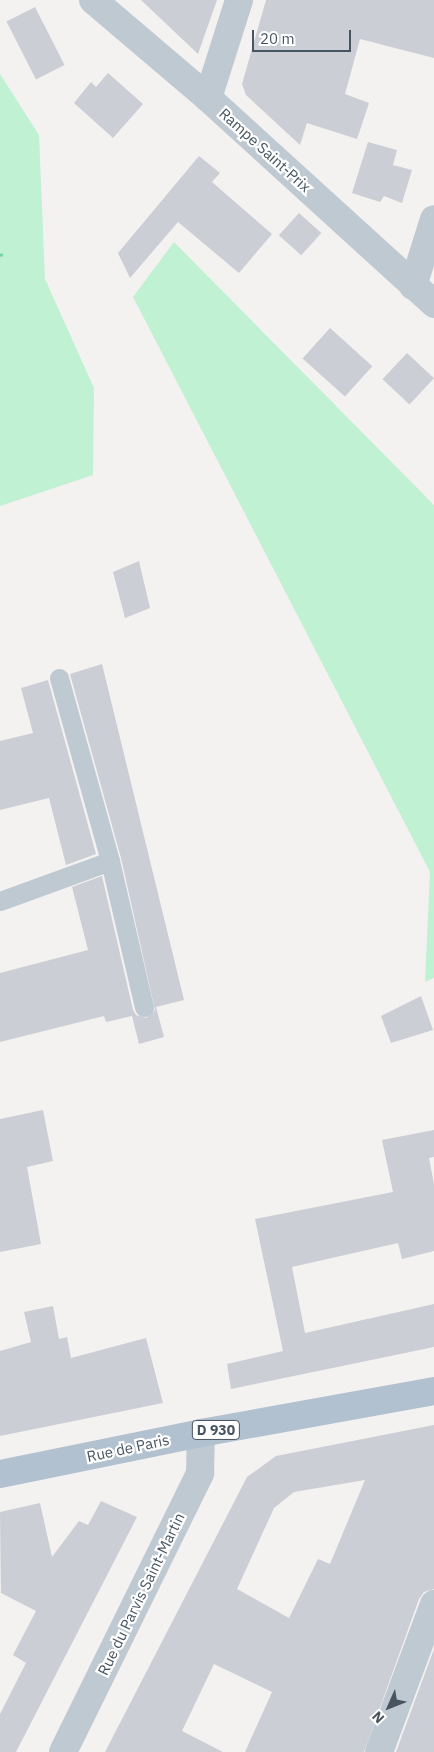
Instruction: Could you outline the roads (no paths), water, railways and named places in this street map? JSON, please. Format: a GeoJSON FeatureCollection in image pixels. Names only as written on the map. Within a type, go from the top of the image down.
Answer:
{"type":"FeatureCollection","features":[{"type":"Feature","properties":{"kind":"main road","name":"Rue de Paris"},"geometry":{"type":"LineString","coordinates":[[0,1474],[201,1433],[434,1392]]}},
{"type":"Feature","properties":{"kind":"street","name":"Rampe Saint-Prix"},"geometry":{"type":"LineString","coordinates":[[93,0],[208,98],[434,304]]}},
{"type":"Feature","properties":{"kind":"street"},"geometry":{"type":"LineString","coordinates":[[208,98],[239,0]]}},
{"type":"Feature","properties":{"kind":"street"},"geometry":{"type":"LineString","coordinates":[[414,286],[434,219]]}},
{"type":"Feature","properties":{"kind":"street","name":"Rue du Parvis Saint-Martin"},"geometry":{"type":"LineString","coordinates":[[63,1752],[200,1473],[201,1433]]}},
{"type":"Feature","properties":{"kind":"street"},"geometry":{"type":"LineString","coordinates":[[379,1752],[434,1604]]}},
{"type":"Feature","properties":{"kind":"lane"},"geometry":{"type":"LineString","coordinates":[[59,678],[110,861],[144,1007]]}},
{"type":"Feature","properties":{"kind":"lane"},"geometry":{"type":"LineString","coordinates":[[0,901],[110,861]]}}]}
